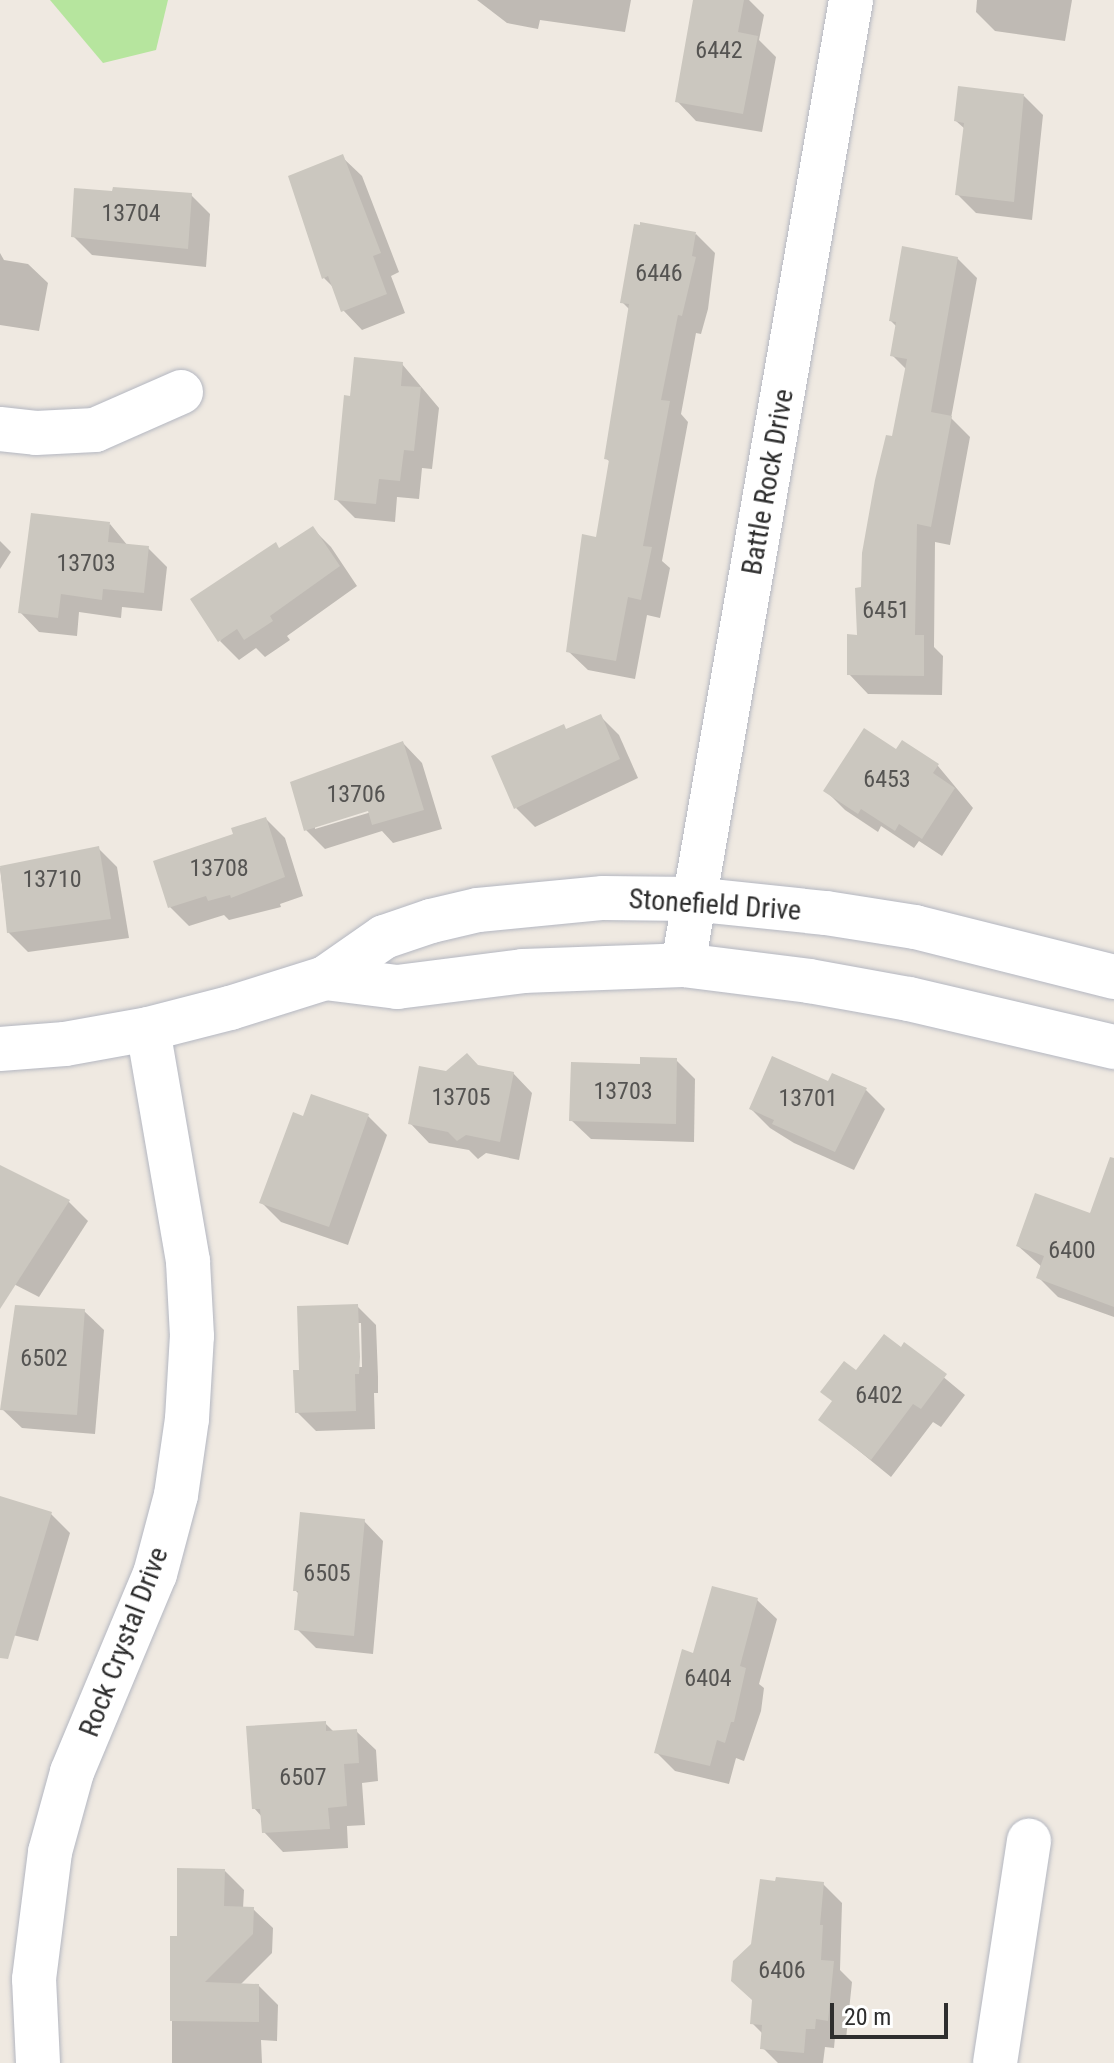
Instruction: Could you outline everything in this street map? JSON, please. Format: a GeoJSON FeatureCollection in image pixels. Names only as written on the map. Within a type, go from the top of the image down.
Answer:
{"type":"FeatureCollection","features":[{"type":"Feature","properties":{"kind":"street","name":"Battle Rock Drive"},"geometry":{"type":"LineString","coordinates":[[683,965],[692,899],[851,0]]}},
{"type":"Feature","properties":{"kind":"street"},"geometry":{"type":"LineString","coordinates":[[0,429],[36,433],[95,430],[181,392]]}},
{"type":"Feature","properties":{"kind":"street","name":"Stonefield Drive"},"geometry":{"type":"LineString","coordinates":[[0,1049],[65,1044],[148,1029],[325,978],[384,937],[478,910],[603,898],[692,899],[826,913],[915,927],[1114,977]]}},
{"type":"Feature","properties":{"kind":"street","name":"Stonefield Drive"},"geometry":{"type":"LineString","coordinates":[[325,978],[397,987],[523,971],[683,965],[809,981],[909,999],[1114,1047]]}},
{"type":"Feature","properties":{"kind":"street","name":"Rock Crystal Drive"},"geometry":{"type":"LineString","coordinates":[[38,2063],[34,1979],[39,1915],[50,1852],[72,1772],[155,1574],[176,1495],[187,1419],[192,1336],[188,1261],[148,1029]]}},
{"type":"Feature","properties":{"kind":"street"},"geometry":{"type":"LineString","coordinates":[[995,2063],[1029,1841]]}},
{"type":"Feature","properties":{"kind":"green space"},"geometry":{"type":"Polygon","coordinates":[[[50,0],[168,0],[156,50],[103,63],[50,0]]]}},
{"type":"Feature","properties":{"kind":"building"},"geometry":{"type":"Polygon","coordinates":[[[693,0],[744,0],[738,32],[758,36],[743,114],[675,102],[693,0]]]}},
{"type":"Feature","properties":{"kind":"building"},"geometry":{"type":"Polygon","coordinates":[[[958,86],[1024,94],[1014,202],[955,195],[964,123],[954,121],[958,86]]]}},
{"type":"Feature","properties":{"kind":"building"},"geometry":{"type":"Polygon","coordinates":[[[343,154],[381,253],[373,256],[387,294],[341,312],[328,276],[322,279],[288,176],[343,154]]]}},
{"type":"Feature","properties":{"kind":"building"},"geometry":{"type":"Polygon","coordinates":[[[113,187],[192,193],[188,249],[71,237],[74,188],[112,191],[113,187]]]}},
{"type":"Feature","properties":{"kind":"building"},"geometry":{"type":"Polygon","coordinates":[[[640,222],[696,232],[692,256],[696,257],[682,316],[678,315],[661,400],[670,401],[643,546],[652,547],[641,600],[628,597],[616,661],[566,652],[582,534],[596,537],[609,460],[604,459],[629,304],[620,303],[634,224],[640,225],[640,222]]]}},
{"type":"Feature","properties":{"kind":"building"},"geometry":{"type":"Polygon","coordinates":[[[902,246],[958,257],[931,412],[952,416],[931,527],[917,524],[915,635],[924,635],[924,676],[847,675],[847,634],[857,635],[855,588],[861,587],[862,553],[875,480],[886,435],[892,436],[907,359],[890,356],[896,322],[889,321],[902,246]]]}},
{"type":"Feature","properties":{"kind":"building"},"geometry":{"type":"Polygon","coordinates":[[[354,357],[403,362],[401,386],[421,387],[414,451],[404,450],[400,481],[379,479],[376,504],[334,500],[344,395],[350,396],[354,357]]]}},
{"type":"Feature","properties":{"kind":"building"},"geometry":{"type":"Polygon","coordinates":[[[31,513],[110,522],[108,542],[149,546],[144,593],[103,589],[102,600],[61,594],[58,618],[18,613],[31,513]]]}},
{"type":"Feature","properties":{"kind":"building"},"geometry":{"type":"Polygon","coordinates":[[[313,526],[340,566],[270,616],[273,621],[244,640],[237,629],[218,642],[190,599],[276,542],[279,548],[313,526]]]}},
{"type":"Feature","properties":{"kind":"building"},"geometry":{"type":"Polygon","coordinates":[[[601,714],[620,759],[514,809],[491,756],[564,724],[566,729],[601,714]]]}},
{"type":"Feature","properties":{"kind":"building"},"geometry":{"type":"Polygon","coordinates":[[[864,728],[896,749],[902,740],[939,764],[933,773],[955,788],[922,839],[899,824],[895,831],[861,809],[858,814],[823,791],[864,728]]]}},
{"type":"Feature","properties":{"kind":"building"},"geometry":{"type":"Polygon","coordinates":[[[403,741],[424,810],[372,825],[368,811],[304,831],[290,782],[403,741]]]}},
{"type":"Feature","properties":{"kind":"building"},"geometry":{"type":"Polygon","coordinates":[[[266,817],[285,877],[231,898],[230,895],[208,901],[206,896],[168,908],[153,861],[233,834],[231,828],[266,817]]]}},
{"type":"Feature","properties":{"kind":"building"},"geometry":{"type":"Polygon","coordinates":[[[99,846],[111,919],[7,933],[0,866],[99,846]]]}},
{"type":"Feature","properties":{"kind":"building"},"geometry":{"type":"Polygon","coordinates":[[[467,1053],[478,1065],[514,1072],[500,1142],[466,1135],[457,1141],[448,1132],[408,1124],[419,1066],[446,1071],[467,1053]]]}},
{"type":"Feature","properties":{"kind":"building"},"geometry":{"type":"Polygon","coordinates":[[[772,1056],[828,1081],[832,1073],[867,1088],[835,1152],[772,1124],[774,1120],[749,1109],[772,1056]]]}},
{"type":"Feature","properties":{"kind":"building"},"geometry":{"type":"Polygon","coordinates":[[[640,1057],[677,1058],[676,1124],[569,1121],[571,1062],[640,1064],[640,1057]]]}},
{"type":"Feature","properties":{"kind":"building"},"geometry":{"type":"Polygon","coordinates":[[[311,1094],[369,1114],[329,1227],[259,1203],[293,1112],[303,1116],[311,1094]]]}},
{"type":"Feature","properties":{"kind":"building"},"geometry":{"type":"Polygon","coordinates":[[[1110,1157],[1114,1158],[1114,1307],[1036,1278],[1044,1256],[1016,1246],[1035,1193],[1090,1213],[1110,1157]]]}},
{"type":"Feature","properties":{"kind":"building"},"geometry":{"type":"Polygon","coordinates":[[[0,1165],[70,1200],[0,1309],[0,1165]]]}},
{"type":"Feature","properties":{"kind":"building"},"geometry":{"type":"Polygon","coordinates":[[[358,1304],[360,1357],[359,1374],[355,1374],[356,1411],[295,1413],[293,1370],[299,1370],[297,1306],[358,1304]]]}},
{"type":"Feature","properties":{"kind":"building"},"geometry":{"type":"Polygon","coordinates":[[[15,1305],[85,1309],[77,1415],[0,1410],[15,1305]]]}},
{"type":"Feature","properties":{"kind":"building"},"geometry":{"type":"Polygon","coordinates":[[[884,1334],[901,1347],[904,1342],[947,1374],[921,1409],[913,1404],[871,1460],[818,1420],[832,1401],[820,1392],[844,1361],[856,1370],[884,1334]]]}},
{"type":"Feature","properties":{"kind":"building"},"geometry":{"type":"Polygon","coordinates":[[[0,1496],[52,1512],[8,1659],[0,1658],[0,1496]]]}},
{"type":"Feature","properties":{"kind":"building"},"geometry":{"type":"Polygon","coordinates":[[[300,1512],[365,1519],[354,1636],[294,1630],[298,1591],[293,1591],[300,1512]]]}},
{"type":"Feature","properties":{"kind":"building"},"geometry":{"type":"Polygon","coordinates":[[[712,1586],[758,1598],[740,1666],[746,1668],[734,1722],[731,1722],[725,1743],[717,1740],[710,1766],[654,1753],[682,1649],[693,1653],[712,1586]]]}},
{"type":"Feature","properties":{"kind":"building"},"geometry":{"type":"Polygon","coordinates":[[[326,1721],[326,1731],[357,1729],[359,1763],[344,1764],[347,1806],[328,1808],[330,1829],[262,1833],[260,1809],[252,1809],[246,1726],[326,1721]]]}},
{"type":"Feature","properties":{"kind":"building"},"geometry":{"type":"Polygon","coordinates":[[[177,1868],[225,1869],[224,1906],[254,1907],[253,1934],[205,1982],[259,1984],[259,2022],[170,2021],[170,1936],[177,1936],[177,1868]]]}},
{"type":"Feature","properties":{"kind":"building"},"geometry":{"type":"Polygon","coordinates":[[[776,1877],[824,1882],[821,1960],[834,1961],[828,2021],[816,2019],[815,2029],[806,2029],[804,2053],[760,2049],[762,2025],[750,2024],[752,2000],[731,1981],[733,1961],[751,1944],[760,1879],[775,1881],[776,1877]]]}}]}
